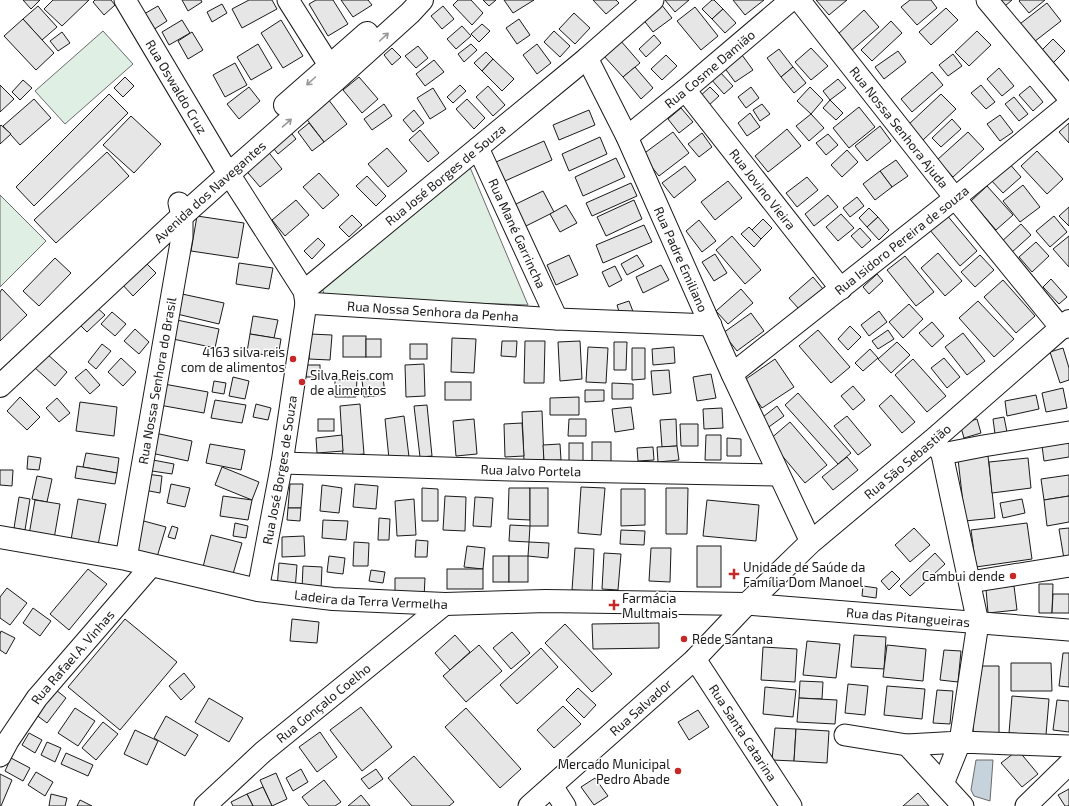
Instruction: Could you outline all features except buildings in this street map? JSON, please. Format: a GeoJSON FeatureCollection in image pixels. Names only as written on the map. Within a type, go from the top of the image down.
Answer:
{"type":"FeatureCollection","features":[{"type":"Feature","properties":{"kind":"main road","name":"Avenida dos Navegantes"},"geometry":{"type":"LineString","coordinates":[[0,386],[180,210],[226,168],[329,66],[403,0]]}},
{"type":"Feature","properties":{"kind":"main road","name":"Avenida dos Navegantes"},"geometry":{"type":"LineString","coordinates":[[226,168],[338,78],[410,13],[422,0]]}},
{"type":"Feature","properties":{"kind":"main road","name":"Avenida dos Navegantes"},"geometry":{"type":"LineString","coordinates":[[0,367],[152,225],[180,210]]}},
{"type":"Feature","properties":{"kind":"main road","name":"Rua São Sebastião"},"geometry":{"type":"LineString","coordinates":[[747,604],[811,542],[938,447],[1066,325]]}},
{"type":"Feature","properties":{"kind":"main road","name":"Ladeira da Terra Vermelha"},"geometry":{"type":"LineString","coordinates":[[0,537],[126,559],[258,590],[333,599],[445,604],[546,601],[747,604]]}},
{"type":"Feature","properties":{"kind":"street","name":"Rua Oswaldo Cruz"},"geometry":{"type":"LineString","coordinates":[[124,0],[226,168]]}},
{"type":"Feature","properties":{"kind":"street"},"geometry":{"type":"LineString","coordinates":[[288,0],[329,66]]}},
{"type":"Feature","properties":{"kind":"street"},"geometry":{"type":"LineString","coordinates":[[587,58],[653,0]]}},
{"type":"Feature","properties":{"kind":"street","name":"Rua Cosme Damião"},"geometry":{"type":"LineString","coordinates":[[627,137],[791,0]]}},
{"type":"Feature","properties":{"kind":"street","name":"Rua Nossa Senhora Ajuda"},"geometry":{"type":"LineString","coordinates":[[799,0],[955,198],[1066,325]]}},
{"type":"Feature","properties":{"kind":"street"},"geometry":{"type":"LineString","coordinates":[[987,0],[1069,98]]}},
{"type":"Feature","properties":{"kind":"street","name":"Rua Padre Emiliano"},"geometry":{"type":"LineString","coordinates":[[587,58],[627,137],[732,374],[811,542]]}},
{"type":"Feature","properties":{"kind":"street","name":"Rua José Borges de Souza"},"geometry":{"type":"LineString","coordinates":[[258,590],[282,463],[305,297],[478,148],[587,58]]}},
{"type":"Feature","properties":{"kind":"street","name":"Rua Jovino Vieira"},"geometry":{"type":"LineString","coordinates":[[685,90],[841,289]]}},
{"type":"Feature","properties":{"kind":"street","name":"Rua Isidoro Pereira de souza"},"geometry":{"type":"LineString","coordinates":[[732,374],[955,198],[1069,104]]}},
{"type":"Feature","properties":{"kind":"street","name":"Rua Mané Garrincha"},"geometry":{"type":"LineString","coordinates":[[478,148],[557,319]]}},
{"type":"Feature","properties":{"kind":"street"},"geometry":{"type":"LineString","coordinates":[[226,168],[305,297]]}},
{"type":"Feature","properties":{"kind":"street","name":"Rua Nossa Senhora do Brasil"},"geometry":{"type":"LineString","coordinates":[[126,559],[182,237],[180,210]]}},
{"type":"Feature","properties":{"kind":"street","name":"Rua Nossa Senhora da Penha"},"geometry":{"type":"LineString","coordinates":[[305,297],[557,319],[711,325]]}},
{"type":"Feature","properties":{"kind":"street"},"geometry":{"type":"LineString","coordinates":[[943,784],[960,742],[978,623],[970,582],[938,447],[983,446],[1069,432]]}},
{"type":"Feature","properties":{"kind":"street","name":"Rua Jalvo Portela"},"geometry":{"type":"LineString","coordinates":[[282,463],[519,470],[779,475]]}},
{"type":"Feature","properties":{"kind":"street","name":"Rua Rafael A. Vinhas"},"geometry":{"type":"LineString","coordinates":[[0,756],[8,741],[37,698],[152,565]]}},
{"type":"Feature","properties":{"kind":"street"},"geometry":{"type":"LineString","coordinates":[[970,582],[1069,566]]}},
{"type":"Feature","properties":{"kind":"street","name":"Rua Gonçalo Coelho"},"geometry":{"type":"LineString","coordinates":[[205,806],[263,752],[445,604]]}},
{"type":"Feature","properties":{"kind":"street","name":"Rua das Pitangueiras"},"geometry":{"type":"LineString","coordinates":[[747,604],[1069,630]]}},
{"type":"Feature","properties":{"kind":"street","name":"Rua Salvador"},"geometry":{"type":"LineString","coordinates":[[529,806],[695,659],[747,604]]}},
{"type":"Feature","properties":{"kind":"street","name":"Rua Santa Catarina"},"geometry":{"type":"LineString","coordinates":[[695,659],[791,806]]}},
{"type":"Feature","properties":{"kind":"street"},"geometry":{"type":"LineString","coordinates":[[845,735],[907,745],[960,742],[1069,746]]}},
{"type":"Feature","properties":{"kind":"street"},"geometry":{"type":"LineString","coordinates":[[907,745],[963,806]]}},
{"type":"Feature","properties":{"kind":"street"},"geometry":{"type":"LineString","coordinates":[[1026,806],[1069,764]]}},
{"type":"Feature","properties":{"kind":"street"},"geometry":{"type":"LineString","coordinates":[[552,786],[565,806]]}},
{"type":"Feature","properties":{"kind":"green space"},"geometry":{"type":"Polygon","coordinates":[[[103,31],[133,64],[65,124],[35,91],[103,31]]]}},
{"type":"Feature","properties":{"kind":"green space"},"geometry":{"type":"Polygon","coordinates":[[[469,165],[528,305],[325,298],[322,287],[469,165]]]}},
{"type":"Feature","properties":{"kind":"green space"},"geometry":{"type":"Polygon","coordinates":[[[0,195],[46,241],[0,287],[0,195]]]}},
{"type":"Feature","properties":{"kind":"shaded area"},"geometry":{"type":"Polygon","coordinates":[[[976,760],[993,760],[990,801],[974,796],[971,790],[976,760]]]}},
{"type":"Feature","properties":{"kind":"place","name":"4163 silva reis com de alimentos"},"geometry":{"type":"Point","coordinates":[293,359]}},
{"type":"Feature","properties":{"kind":"place","name":"Silva Reis com de alimentos"},"geometry":{"type":"Point","coordinates":[302,382]}},
{"type":"Feature","properties":{"kind":"place","name":"Unidade de Saúde da Família Dom Manoel"},"geometry":{"type":"Point","coordinates":[734,574]}},
{"type":"Feature","properties":{"kind":"place","name":"Cambui dende"},"geometry":{"type":"Point","coordinates":[1013,576]}},
{"type":"Feature","properties":{"kind":"place","name":"Farmácia Multmais"},"geometry":{"type":"Point","coordinates":[614,605]}},
{"type":"Feature","properties":{"kind":"place","name":"Rede Santana"},"geometry":{"type":"Point","coordinates":[684,639]}},
{"type":"Feature","properties":{"kind":"place","name":"Mercado Municipal Pedro Abade"},"geometry":{"type":"Point","coordinates":[678,771]}}]}
